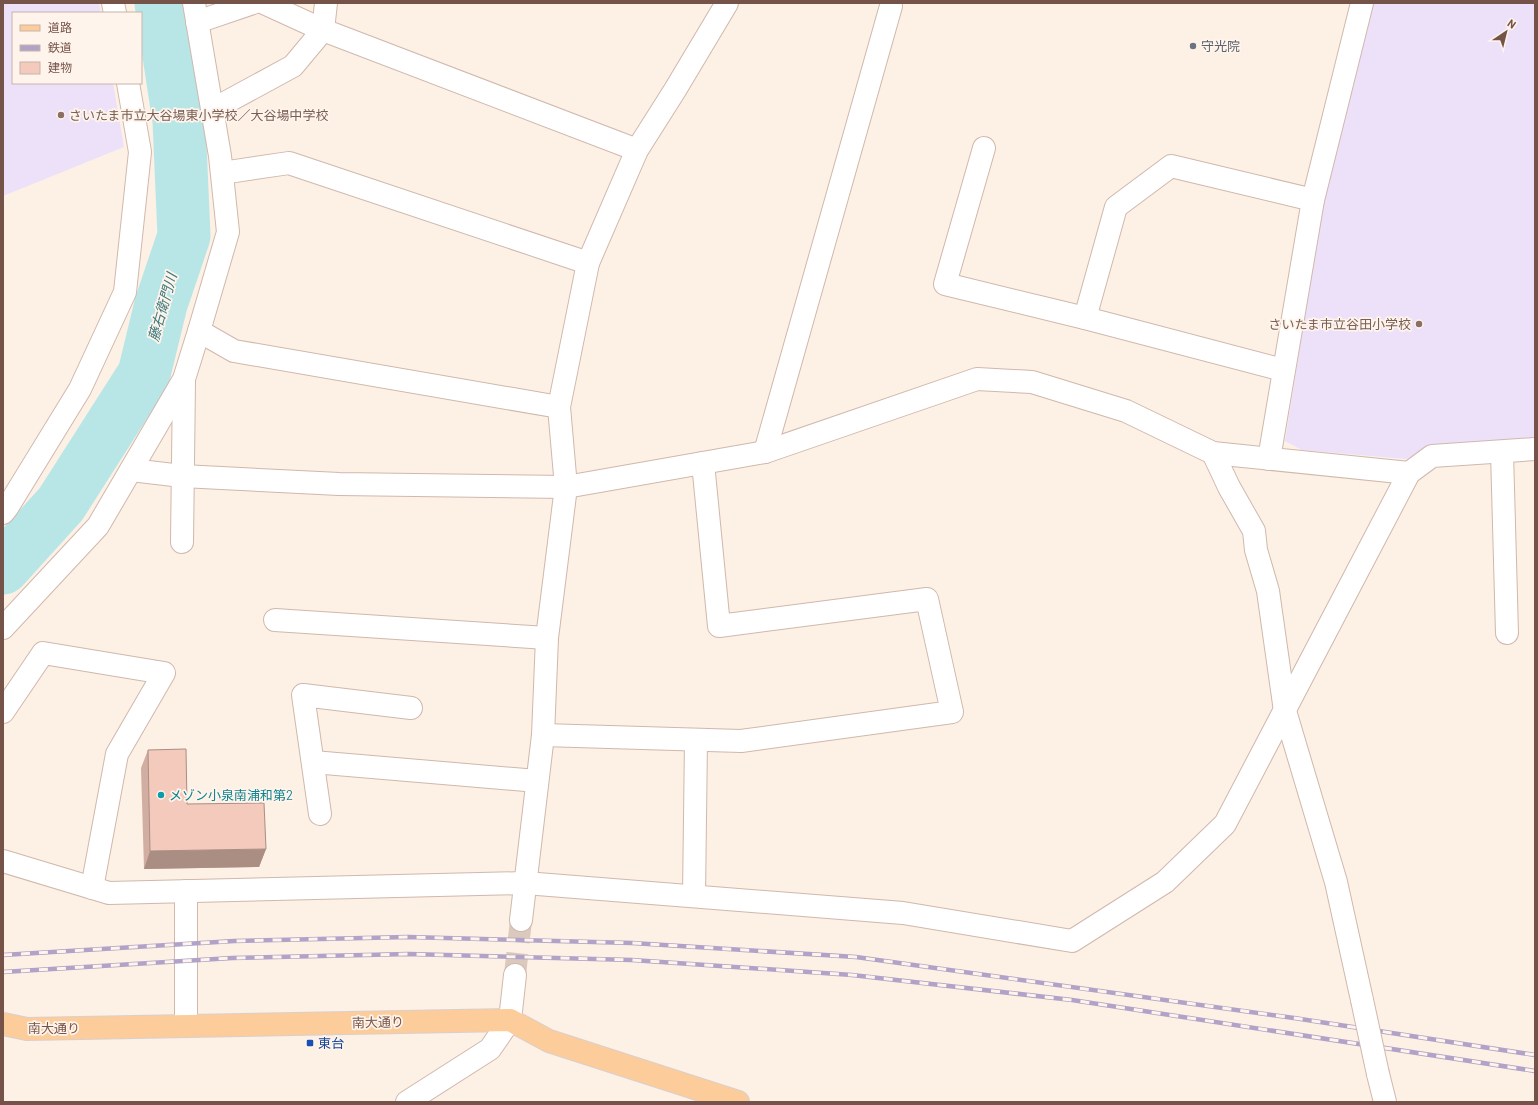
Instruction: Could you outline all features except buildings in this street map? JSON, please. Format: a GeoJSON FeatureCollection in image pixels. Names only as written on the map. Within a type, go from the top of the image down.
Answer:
{"type":"FeatureCollection","features":[{"type":"Feature","properties":{"kind":"main road","name":"南大通り"},"geometry":{"type":"LineString","coordinates":[[3,1024],[27,1029],[510,1020],[550,1041],[738,1102]]}},
{"type":"Feature","properties":{"kind":"street"},"geometry":{"type":"LineString","coordinates":[[3,628],[98,526],[184,379],[228,232],[222,173],[195,13],[253,3]]}},
{"type":"Feature","properties":{"kind":"street"},"geometry":{"type":"LineString","coordinates":[[264,3],[323,30],[637,150]]}},
{"type":"Feature","properties":{"kind":"street"},"geometry":{"type":"LineString","coordinates":[[212,110],[294,66],[323,30],[326,3]]}},
{"type":"Feature","properties":{"kind":"street"},"geometry":{"type":"LineString","coordinates":[[521,920],[543,735],[547,638],[566,487],[559,407],[588,263],[637,150],[727,3]]}},
{"type":"Feature","properties":{"kind":"street"},"geometry":{"type":"LineString","coordinates":[[1269,459],[1313,200],[1362,3]]}},
{"type":"Feature","properties":{"kind":"street"},"geometry":{"type":"LineString","coordinates":[[765,452],[891,6]]}},
{"type":"Feature","properties":{"kind":"street"},"geometry":{"type":"LineString","coordinates":[[3,513],[80,389],[125,292],[140,152],[128,84]]}},
{"type":"Feature","properties":{"kind":"street"},"geometry":{"type":"LineString","coordinates":[[984,148],[946,284],[1085,318],[1283,370]]}},
{"type":"Feature","properties":{"kind":"street"},"geometry":{"type":"LineString","coordinates":[[222,173],[289,163],[588,263]]}},
{"type":"Feature","properties":{"kind":"street"},"geometry":{"type":"LineString","coordinates":[[1085,318],[1116,207],[1171,166],[1313,200]]}},
{"type":"Feature","properties":{"kind":"street"},"geometry":{"type":"LineString","coordinates":[[199,331],[234,351],[559,407]]}},
{"type":"Feature","properties":{"kind":"street"},"geometry":{"type":"LineString","coordinates":[[182,542],[184,379]]}},
{"type":"Feature","properties":{"kind":"street"},"geometry":{"type":"LineString","coordinates":[[131,470],[182,476],[339,484],[566,487],[765,452],[977,379],[1032,382],[1126,411],[1213,453],[1409,473]]}},
{"type":"Feature","properties":{"kind":"street"},"geometry":{"type":"LineString","coordinates":[[3,861],[109,893],[525,883],[903,913],[1072,941],[1165,882],[1225,824],[1409,473],[1432,456],[1535,449]]}},
{"type":"Feature","properties":{"kind":"street"},"geometry":{"type":"LineString","coordinates":[[1502,452],[1507,633]]}},
{"type":"Feature","properties":{"kind":"street"},"geometry":{"type":"LineString","coordinates":[[1213,453],[1229,487],[1254,531],[1256,550],[1268,591],[1285,711],[1336,882],[1385,1102]]}},
{"type":"Feature","properties":{"kind":"street"},"geometry":{"type":"LineString","coordinates":[[543,735],[741,741],[952,712],[927,600],[719,626],[703,463]]}},
{"type":"Feature","properties":{"kind":"street"},"geometry":{"type":"LineString","coordinates":[[276,620],[547,638]]}},
{"type":"Feature","properties":{"kind":"street"},"geometry":{"type":"LineString","coordinates":[[3,712],[43,653],[164,673],[116,754],[92,888]]}},
{"type":"Feature","properties":{"kind":"street"},"geometry":{"type":"LineString","coordinates":[[320,814],[303,695],[411,708]]}},
{"type":"Feature","properties":{"kind":"street"},"geometry":{"type":"LineString","coordinates":[[694,896],[696,740]]}},
{"type":"Feature","properties":{"kind":"street"},"geometry":{"type":"LineString","coordinates":[[313,762],[537,781]]}},
{"type":"Feature","properties":{"kind":"street"},"geometry":{"type":"LineString","coordinates":[[186,891],[186,1025]]}},
{"type":"Feature","properties":{"kind":"street"},"geometry":{"type":"LineString","coordinates":[[407,1102],[490,1049],[510,1020],[515,975]]}},
{"type":"Feature","properties":{"kind":"shaded area","name":"さいたま市立大谷場東小学校／大谷場中学校"},"geometry":{"type":"Polygon","coordinates":[[[3,3],[99,3],[101,12],[12,12],[12,84],[113,84],[124,147],[3,196],[3,3]]]}},
{"type":"Feature","properties":{"kind":"shaded area","name":"さいたま市立谷田小学校"},"geometry":{"type":"Polygon","coordinates":[[[1371,3],[1535,3],[1535,441],[1433,448],[1406,459],[1302,450],[1285,441],[1322,208],[1371,3]]]}},
{"type":"Feature","properties":{"kind":"waterway","name":"藤右衛門川"},"geometry":{"type":"LineString","coordinates":[[3,568],[61,504],[144,374],[161,304],[184,236],[179,121],[161,3]]}},
{"type":"Feature","properties":{"kind":"tunnel"},"geometry":{"type":"LineString","coordinates":[[515,975],[521,920]]}},
{"type":"Feature","properties":{"kind":"railway"},"geometry":{"type":"LineString","coordinates":[[3,955],[234,941],[408,937],[632,943],[856,957],[1294,1018],[1535,1055]]}},
{"type":"Feature","properties":{"kind":"railway"},"geometry":{"type":"LineString","coordinates":[[3,972],[232,958],[409,954],[632,960],[852,975],[1072,1000],[1535,1071]]}},
{"type":"Feature","properties":{"kind":"place","name":"守光院"},"geometry":{"type":"Point","coordinates":[1193,46]}},
{"type":"Feature","properties":{"kind":"place","name":"さいたま市立大谷場東小学校／大谷場中学校"},"geometry":{"type":"Point","coordinates":[61,115]}},
{"type":"Feature","properties":{"kind":"place","name":"さいたま市立谷田小学校"},"geometry":{"type":"Point","coordinates":[1419,324]}},
{"type":"Feature","properties":{"kind":"place","name":"メゾン小泉南浦和第2"},"geometry":{"type":"Point","coordinates":[161,795]}},
{"type":"Feature","properties":{"kind":"place","name":"東台"},"geometry":{"type":"Point","coordinates":[310,1043]}}]}
